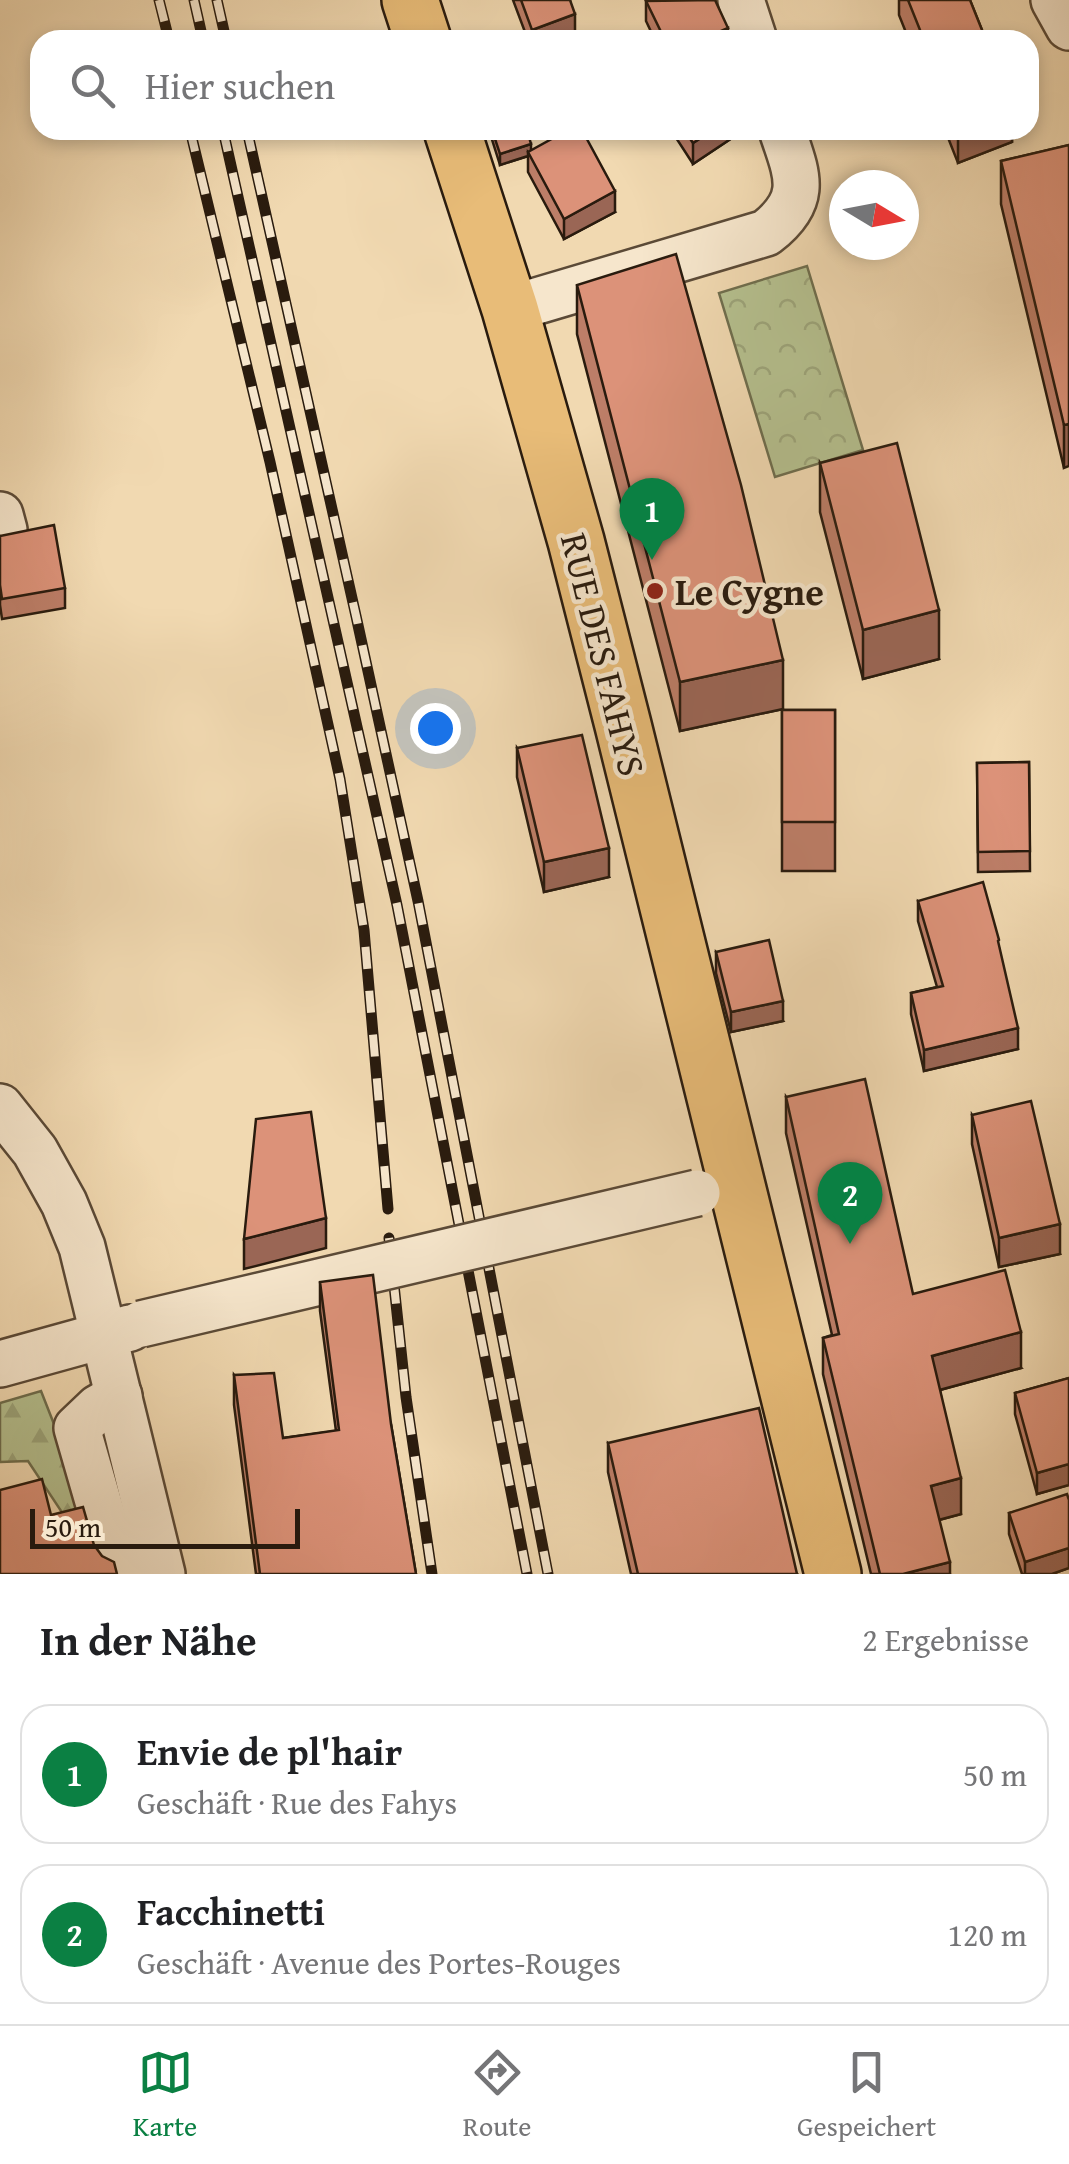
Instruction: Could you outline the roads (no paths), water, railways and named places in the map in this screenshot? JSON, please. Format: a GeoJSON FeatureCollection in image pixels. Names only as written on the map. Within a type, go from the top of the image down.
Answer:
{"type":"FeatureCollection","features":[{"type":"Feature","properties":{"kind":"main road"},"geometry":{"type":"LineString","coordinates":[[410,0],[419,30]]}},
{"type":"Feature","properties":{"kind":"main road","name":"RUE DES FAHYS"},"geometry":{"type":"LineString","coordinates":[[455,140],[510,309],[590,596],[717,1189],[832,1574]]}},
{"type":"Feature","properties":{"kind":"street"},"geometry":{"type":"LineString","coordinates":[[741,0],[751,30]]}},
{"type":"Feature","properties":{"kind":"street"},"geometry":{"type":"LineString","coordinates":[[1054,0],[1069,28]]}},
{"type":"Feature","properties":{"kind":"street"},"geometry":{"type":"LineString","coordinates":[[510,309],[766,232],[782,221],[792,206],[798,177],[785,140]]}},
{"type":"Feature","properties":{"kind":"street"},"geometry":{"type":"LineString","coordinates":[[0,1107],[35,1151],[64,1203],[122,1330],[119,1396],[162,1574]]}},
{"type":"Feature","properties":{"kind":"street"},"geometry":{"type":"LineString","coordinates":[[0,1364],[122,1330],[717,1189]]}},
{"type":"Feature","properties":{"kind":"street"},"geometry":{"type":"LineString","coordinates":[[119,1396],[98,1408],[78,1428],[119,1574]]}},
{"type":"Feature","properties":{"kind":"railway"},"geometry":{"type":"LineString","coordinates":[[159,0],[166,30]]}},
{"type":"Feature","properties":{"kind":"railway"},"geometry":{"type":"LineString","coordinates":[[194,0],[201,30]]}},
{"type":"Feature","properties":{"kind":"railway"},"geometry":{"type":"LineString","coordinates":[[217,0],[224,30]]}},
{"type":"Feature","properties":{"kind":"railway"},"geometry":{"type":"LineString","coordinates":[[192,140],[270,462],[340,779],[364,930],[388,1209]]}},
{"type":"Feature","properties":{"kind":"railway"},"geometry":{"type":"LineString","coordinates":[[225,140],[397,905],[527,1574]]}},
{"type":"Feature","properties":{"kind":"railway"},"geometry":{"type":"LineString","coordinates":[[249,140],[418,901],[548,1574]]}},
{"type":"Feature","properties":{"kind":"railway"},"geometry":{"type":"LineString","coordinates":[[389,1238],[406,1397],[432,1574]]}},
{"type":"Feature","properties":{"kind":"place","name":"Envie de pl'hair"},"geometry":{"type":"Point","coordinates":[652,560]}},
{"type":"Feature","properties":{"kind":"place","name":"Le Cygne"},"geometry":{"type":"Point","coordinates":[655,591]}},
{"type":"Feature","properties":{"kind":"place","name":"Facchinetti"},"geometry":{"type":"Point","coordinates":[850,1244]}}]}
